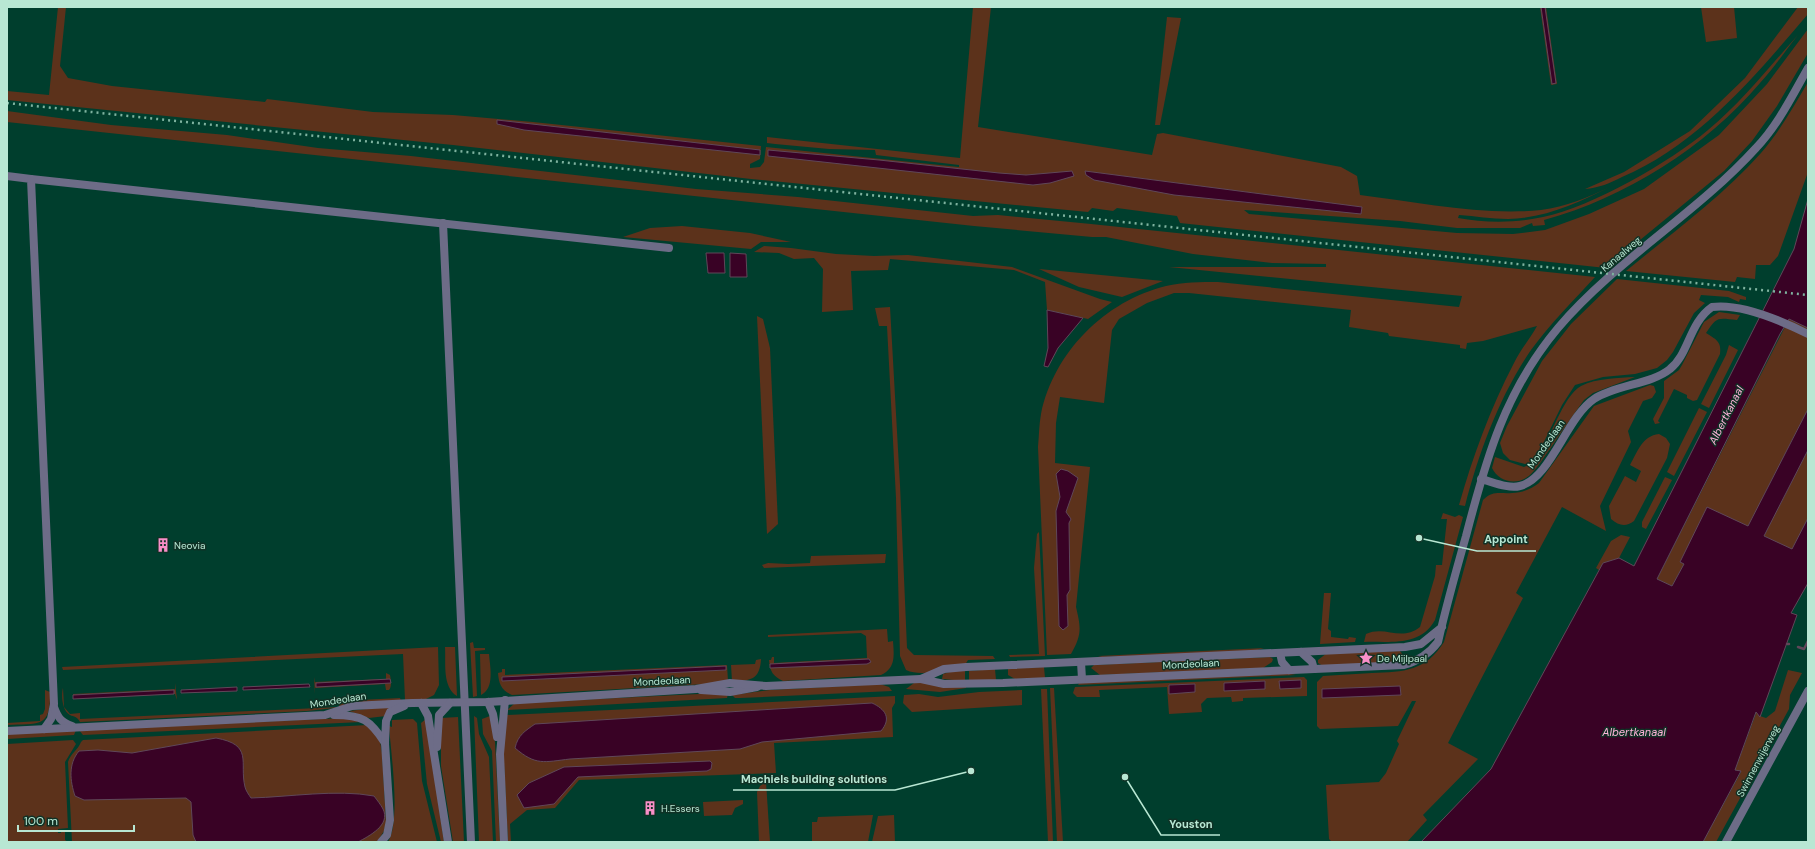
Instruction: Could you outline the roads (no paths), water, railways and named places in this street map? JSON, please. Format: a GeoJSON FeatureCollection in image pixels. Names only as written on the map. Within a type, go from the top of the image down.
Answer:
{"type":"FeatureCollection","features":[{"type":"Feature","properties":{"kind":"street","name":"Kanaalweg"},"geometry":{"type":"LineString","coordinates":[[1481,479],[1501,421],[1526,373],[1558,329],[1599,285],[1731,175],[1758,147],[1781,116],[1808,68]]}},
{"type":"Feature","properties":{"kind":"street"},"geometry":{"type":"LineString","coordinates":[[7,176],[669,248]]}},
{"type":"Feature","properties":{"kind":"street"},"geometry":{"type":"LineString","coordinates":[[32,179],[54,704],[58,718],[63,723],[74,727]]}},
{"type":"Feature","properties":{"kind":"street"},"geometry":{"type":"LineString","coordinates":[[443,223],[471,842]]}},
{"type":"Feature","properties":{"kind":"street","name":"Mondeolaan"},"geometry":{"type":"LineString","coordinates":[[7,731],[325,715],[352,706],[412,703],[488,702],[696,690],[730,683],[766,686],[921,679],[944,684],[967,684],[1404,665],[1413,662],[1432,650],[1438,642],[1481,479],[1507,486],[1520,486],[1538,475],[1589,403],[1601,395],[1657,376],[1671,369],[1678,359],[1699,318],[1704,312],[1712,307],[1732,307],[1772,318],[1808,334]]}},
{"type":"Feature","properties":{"kind":"street","name":"Mondeolaan"},"geometry":{"type":"LineString","coordinates":[[921,679],[944,670],[966,667],[1405,648],[1421,644],[1442,627]]}},
{"type":"Feature","properties":{"kind":"street"},"geometry":{"type":"LineString","coordinates":[[1301,652],[1312,662],[1314,669]]}},
{"type":"Feature","properties":{"kind":"street"},"geometry":{"type":"LineString","coordinates":[[1280,653],[1282,662],[1289,670]]}},
{"type":"Feature","properties":{"kind":"street"},"geometry":{"type":"LineString","coordinates":[[1081,662],[1082,679]]}},
{"type":"Feature","properties":{"kind":"street","name":"Swinnenwijerweg"},"geometry":{"type":"LineString","coordinates":[[1726,842],[1808,691]]}},
{"type":"Feature","properties":{"kind":"street"},"geometry":{"type":"LineString","coordinates":[[504,700],[500,754],[504,842]]}},
{"type":"Feature","properties":{"kind":"street"},"geometry":{"type":"LineString","coordinates":[[488,702],[493,714],[500,754]]}},
{"type":"Feature","properties":{"kind":"street"},"geometry":{"type":"LineString","coordinates":[[381,842],[387,835],[390,820],[385,743],[386,721],[390,712],[412,703]]}},
{"type":"Feature","properties":{"kind":"street"},"geometry":{"type":"LineString","coordinates":[[421,703],[428,716],[448,842]]}},
{"type":"Feature","properties":{"kind":"street"},"geometry":{"type":"LineString","coordinates":[[436,766],[439,715],[450,703]]}},
{"type":"Feature","properties":{"kind":"street"},"geometry":{"type":"LineString","coordinates":[[44,729],[51,719],[54,704]]}},
{"type":"Feature","properties":{"kind":"street"},"geometry":{"type":"LineString","coordinates":[[325,715],[352,715],[369,721],[385,743]]}},
{"type":"Feature","properties":{"kind":"water"},"geometry":{"type":"Polygon","coordinates":[[[1541,7],[1545,7],[1556,83],[1552,84],[1541,7]]]}},
{"type":"Feature","properties":{"kind":"water"},"geometry":{"type":"Polygon","coordinates":[[[497,120],[760,150],[760,155],[524,130],[497,124],[497,120]]]}},
{"type":"Feature","properties":{"kind":"water"},"geometry":{"type":"Polygon","coordinates":[[[768,150],[1026,175],[1072,171],[1074,176],[1050,183],[1033,185],[768,156],[768,150]]]}},
{"type":"Feature","properties":{"kind":"water"},"geometry":{"type":"Polygon","coordinates":[[[1085,171],[1362,207],[1361,214],[1174,195],[1094,180],[1086,175],[1085,171]]]}},
{"type":"Feature","properties":{"kind":"water","name":"Albertkanaal"},"geometry":{"type":"Polygon","coordinates":[[[1808,199],[1808,328],[1789,319],[1780,334],[1657,579],[1672,586],[1684,564],[1680,562],[1707,507],[1748,526],[1808,409],[1808,450],[1764,536],[1792,549],[1808,518],[1808,583],[1791,613],[1797,615],[1760,717],[1756,712],[1735,770],[1741,771],[1703,842],[1421,842],[1491,769],[1603,563],[1619,558],[1634,566],[1794,249],[1808,199]]]}},
{"type":"Feature","properties":{"kind":"water"},"geometry":{"type":"Polygon","coordinates":[[[706,253],[724,253],[725,273],[708,273],[706,253]]]}},
{"type":"Feature","properties":{"kind":"water"},"geometry":{"type":"Polygon","coordinates":[[[730,253],[746,254],[747,277],[730,277],[730,253]]]}},
{"type":"Feature","properties":{"kind":"water"},"geometry":{"type":"Polygon","coordinates":[[[1047,310],[1083,318],[1058,348],[1048,367],[1044,366],[1048,348],[1047,310]]]}},
{"type":"Feature","properties":{"kind":"water"},"geometry":{"type":"Polygon","coordinates":[[[1061,469],[1068,471],[1078,478],[1066,512],[1071,519],[1069,523],[1070,590],[1067,595],[1068,626],[1063,630],[1059,626],[1056,511],[1060,497],[1056,474],[1061,469]]]}},
{"type":"Feature","properties":{"kind":"water"},"geometry":{"type":"Polygon","coordinates":[[[869,659],[871,662],[867,664],[770,668],[770,664],[869,659]]]}},
{"type":"Feature","properties":{"kind":"water"},"geometry":{"type":"Polygon","coordinates":[[[726,666],[726,670],[502,681],[502,677],[726,666]]]}},
{"type":"Feature","properties":{"kind":"water"},"geometry":{"type":"Polygon","coordinates":[[[390,679],[391,683],[316,687],[316,683],[390,679]]]}},
{"type":"Feature","properties":{"kind":"water"},"geometry":{"type":"Polygon","coordinates":[[[1301,680],[1301,688],[1280,689],[1279,681],[1301,680]]]}},
{"type":"Feature","properties":{"kind":"water"},"geometry":{"type":"Polygon","coordinates":[[[1265,681],[1265,689],[1224,691],[1224,683],[1265,681]]]}},
{"type":"Feature","properties":{"kind":"water"},"geometry":{"type":"Polygon","coordinates":[[[309,684],[310,687],[243,690],[243,687],[309,684]]]}},
{"type":"Feature","properties":{"kind":"water"},"geometry":{"type":"Polygon","coordinates":[[[1195,684],[1195,692],[1169,694],[1169,685],[1195,684]]]}},
{"type":"Feature","properties":{"kind":"water"},"geometry":{"type":"Polygon","coordinates":[[[1400,686],[1401,695],[1322,698],[1322,689],[1400,686]]]}},
{"type":"Feature","properties":{"kind":"water"},"geometry":{"type":"Polygon","coordinates":[[[237,687],[237,691],[181,693],[181,690],[237,687]]]}},
{"type":"Feature","properties":{"kind":"water"},"geometry":{"type":"Polygon","coordinates":[[[174,690],[174,694],[73,699],[73,695],[174,690]]]}},
{"type":"Feature","properties":{"kind":"water"},"geometry":{"type":"Polygon","coordinates":[[[872,703],[877,705],[886,714],[886,722],[881,731],[762,742],[740,749],[570,759],[547,762],[529,758],[515,748],[520,737],[525,731],[535,724],[872,703]]]}},
{"type":"Feature","properties":{"kind":"water"},"geometry":{"type":"Polygon","coordinates":[[[216,738],[236,745],[240,750],[243,762],[245,787],[251,798],[329,793],[374,796],[383,809],[385,815],[382,825],[368,837],[358,842],[196,842],[193,835],[191,802],[186,798],[84,800],[75,796],[71,773],[73,761],[79,751],[98,750],[132,753],[216,738]]]}},
{"type":"Feature","properties":{"kind":"water"},"geometry":{"type":"Polygon","coordinates":[[[710,761],[712,763],[711,769],[707,771],[578,777],[554,804],[524,808],[517,795],[529,783],[564,767],[710,761]]]}},
{"type":"Feature","properties":{"kind":"waterway"},"geometry":{"type":"LineString","coordinates":[[1798,647],[1804,649],[1808,641]]}},
{"type":"Feature","properties":{"kind":"railway"},"geometry":{"type":"LineString","coordinates":[[7,103],[1808,295]]}},
{"type":"Feature","properties":{"kind":"place","name":"Appoint"},"geometry":{"type":"Point","coordinates":[1419,538]}},
{"type":"Feature","properties":{"kind":"place","name":"Neovia"},"geometry":{"type":"Point","coordinates":[163,545]}},
{"type":"Feature","properties":{"kind":"place","name":"De Mijlpaal"},"geometry":{"type":"Point","coordinates":[1366,658]}},
{"type":"Feature","properties":{"kind":"place","name":"Machiels building solutions"},"geometry":{"type":"Point","coordinates":[971,771]}},
{"type":"Feature","properties":{"kind":"place","name":"Youston"},"geometry":{"type":"Point","coordinates":[1125,777]}},
{"type":"Feature","properties":{"kind":"place","name":"H.Essers"},"geometry":{"type":"Point","coordinates":[650,808]}}]}
